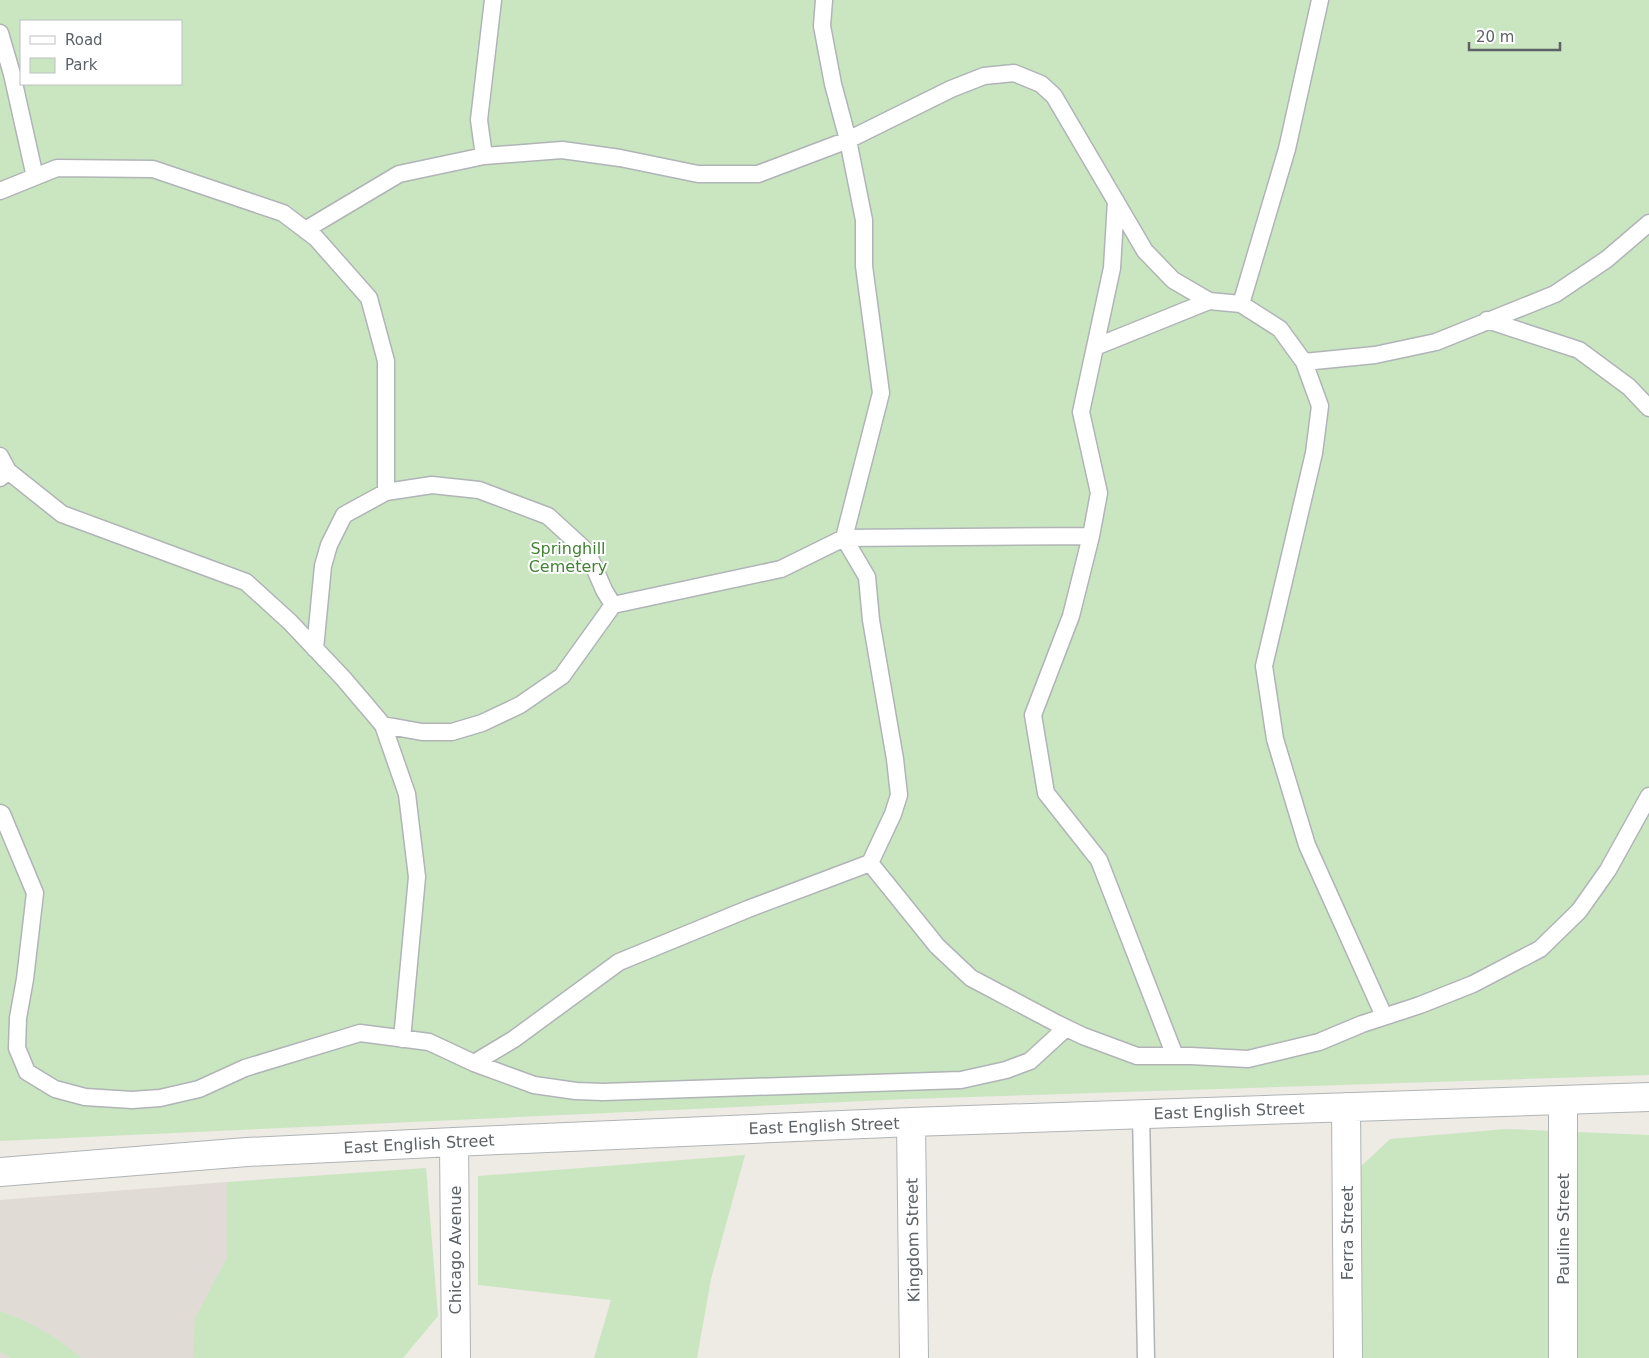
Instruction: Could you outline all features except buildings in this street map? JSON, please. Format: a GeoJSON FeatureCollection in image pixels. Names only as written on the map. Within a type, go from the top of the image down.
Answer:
{"type":"FeatureCollection","features":[{"type":"Feature","properties":{"kind":"street","name":"East English Street"},"geometry":{"type":"LineString","coordinates":[[0,1172],[247,1152],[454,1142],[911,1122],[1649,1097]]}},
{"type":"Feature","properties":{"kind":"street","name":"Pauline Street"},"geometry":{"type":"LineString","coordinates":[[1563,1100],[1563,1358]]}},
{"type":"Feature","properties":{"kind":"street","name":"Ferra Street"},"geometry":{"type":"LineString","coordinates":[[1346,1107],[1348,1358]]}},
{"type":"Feature","properties":{"kind":"street","name":"Kingdom Street"},"geometry":{"type":"LineString","coordinates":[[911,1122],[914,1358]]}},
{"type":"Feature","properties":{"kind":"street","name":"Chicago Avenue"},"geometry":{"type":"LineString","coordinates":[[454,1142],[456,1358]]}},
{"type":"Feature","properties":{"kind":"lane"},"geometry":{"type":"LineString","coordinates":[[484,156],[478,120],[493,0]]}},
{"type":"Feature","properties":{"kind":"lane"},"geometry":{"type":"LineString","coordinates":[[474,1063],[514,1038],[619,962],[748,908],[870,862],[894,814],[899,795],[895,759],[870,620],[867,577],[844,538],[881,393],[864,266],[864,220],[848,140],[833,84],[822,26],[824,0]]}},
{"type":"Feature","properties":{"kind":"lane"},"geometry":{"type":"LineString","coordinates":[[1241,304],[1287,149],[1320,0]]}},
{"type":"Feature","properties":{"kind":"lane"},"geometry":{"type":"LineString","coordinates":[[0,33],[12,74],[34,177]]}},
{"type":"Feature","properties":{"kind":"lane"},"geometry":{"type":"LineString","coordinates":[[305,230],[399,174],[484,156],[562,150],[620,158],[698,174],[758,174],[848,140],[951,89],[984,76],[1014,72],[1041,84],[1054,96],[1145,251],[1172,280],[1209,301],[1241,304],[1280,330],[1304,362],[1320,406],[1314,453],[1264,666],[1275,739],[1307,845],[1384,1016]]}},
{"type":"Feature","properties":{"kind":"lane"},"geometry":{"type":"LineString","coordinates":[[0,191],[57,168],[153,169],[282,213],[316,238],[369,298],[386,361],[386,492]]}},
{"type":"Feature","properties":{"kind":"lane"},"geometry":{"type":"LineString","coordinates":[[1116,201],[1112,268],[1080,412],[1099,493],[1091,536],[1071,616],[1033,715],[1046,793],[1099,860],[1175,1056]]}},
{"type":"Feature","properties":{"kind":"lane"},"geometry":{"type":"LineString","coordinates":[[1304,362],[1375,355],[1436,342],[1555,294],[1607,259],[1649,223]]}},
{"type":"Feature","properties":{"kind":"lane"},"geometry":{"type":"LineString","coordinates":[[1095,347],[1209,301]]}},
{"type":"Feature","properties":{"kind":"lane"},"geometry":{"type":"LineString","coordinates":[[1487,320],[1579,350],[1629,387],[1649,408]]}},
{"type":"Feature","properties":{"kind":"lane"},"geometry":{"type":"LineString","coordinates":[[3,468],[62,514],[246,582],[290,622],[344,678],[383,726],[407,794],[417,877],[402,1038]]}},
{"type":"Feature","properties":{"kind":"lane"},"geometry":{"type":"LineString","coordinates":[[315,649],[322,566],[329,545],[344,515],[386,492],[432,485],[479,490],[548,516],[582,548],[591,560],[613,605]]}},
{"type":"Feature","properties":{"kind":"lane"},"geometry":{"type":"LineString","coordinates":[[383,726],[422,732],[452,732],[482,723],[520,705],[562,676],[613,605],[781,569],[844,538],[1091,536]]}},
{"type":"Feature","properties":{"kind":"lane"},"geometry":{"type":"LineString","coordinates":[[870,862],[937,946],[972,978],[1066,1028],[1137,1056],[1248,1059],[1319,1042],[1384,1016],[1420,1005],[1473,984],[1540,950],[1579,910],[1608,870],[1649,796]]}},
{"type":"Feature","properties":{"kind":"lane"},"geometry":{"type":"LineString","coordinates":[[0,813],[34,893],[25,979],[18,1018],[17,1048],[27,1072],[55,1089],[85,1097],[132,1100],[160,1098],[200,1089],[245,1068],[360,1034],[429,1042],[474,1063],[534,1085],[576,1091],[603,1092],[961,1080],[1006,1070],[1030,1061],[1066,1028]]}},
{"type":"Feature","properties":{"kind":"lane"},"geometry":{"type":"LineString","coordinates":[[1141,1114],[1146,1358]]}},
{"type":"Feature","properties":{"kind":"shaded area"},"geometry":{"type":"Polygon","coordinates":[[[227,1182],[228,1358],[0,1358],[0,1200],[227,1182]]]}},
{"type":"Feature","properties":{"kind":"green space","name":"Springhill Cemetery"},"geometry":{"type":"Polygon","coordinates":[[[0,0],[1649,0],[1649,1075],[908,1099],[0,1141],[0,0]]]}},
{"type":"Feature","properties":{"kind":"green space"},"geometry":{"type":"Polygon","coordinates":[[[1506,1129],[1649,1135],[1649,1358],[1358,1358],[1356,1171],[1390,1139],[1506,1129]]]}},
{"type":"Feature","properties":{"kind":"green space"},"geometry":{"type":"Polygon","coordinates":[[[745,1155],[711,1279],[697,1358],[594,1358],[611,1300],[478,1285],[478,1176],[745,1155]]]}},
{"type":"Feature","properties":{"kind":"green space"},"geometry":{"type":"Polygon","coordinates":[[[426,1168],[438,1316],[403,1358],[193,1358],[195,1318],[227,1258],[227,1182],[426,1168]]]}},
{"type":"Feature","properties":{"kind":"green space"},"geometry":{"type":"Polygon","coordinates":[[[0,1311],[43,1330],[81,1358],[11,1358],[0,1352],[0,1311]]]}}]}
